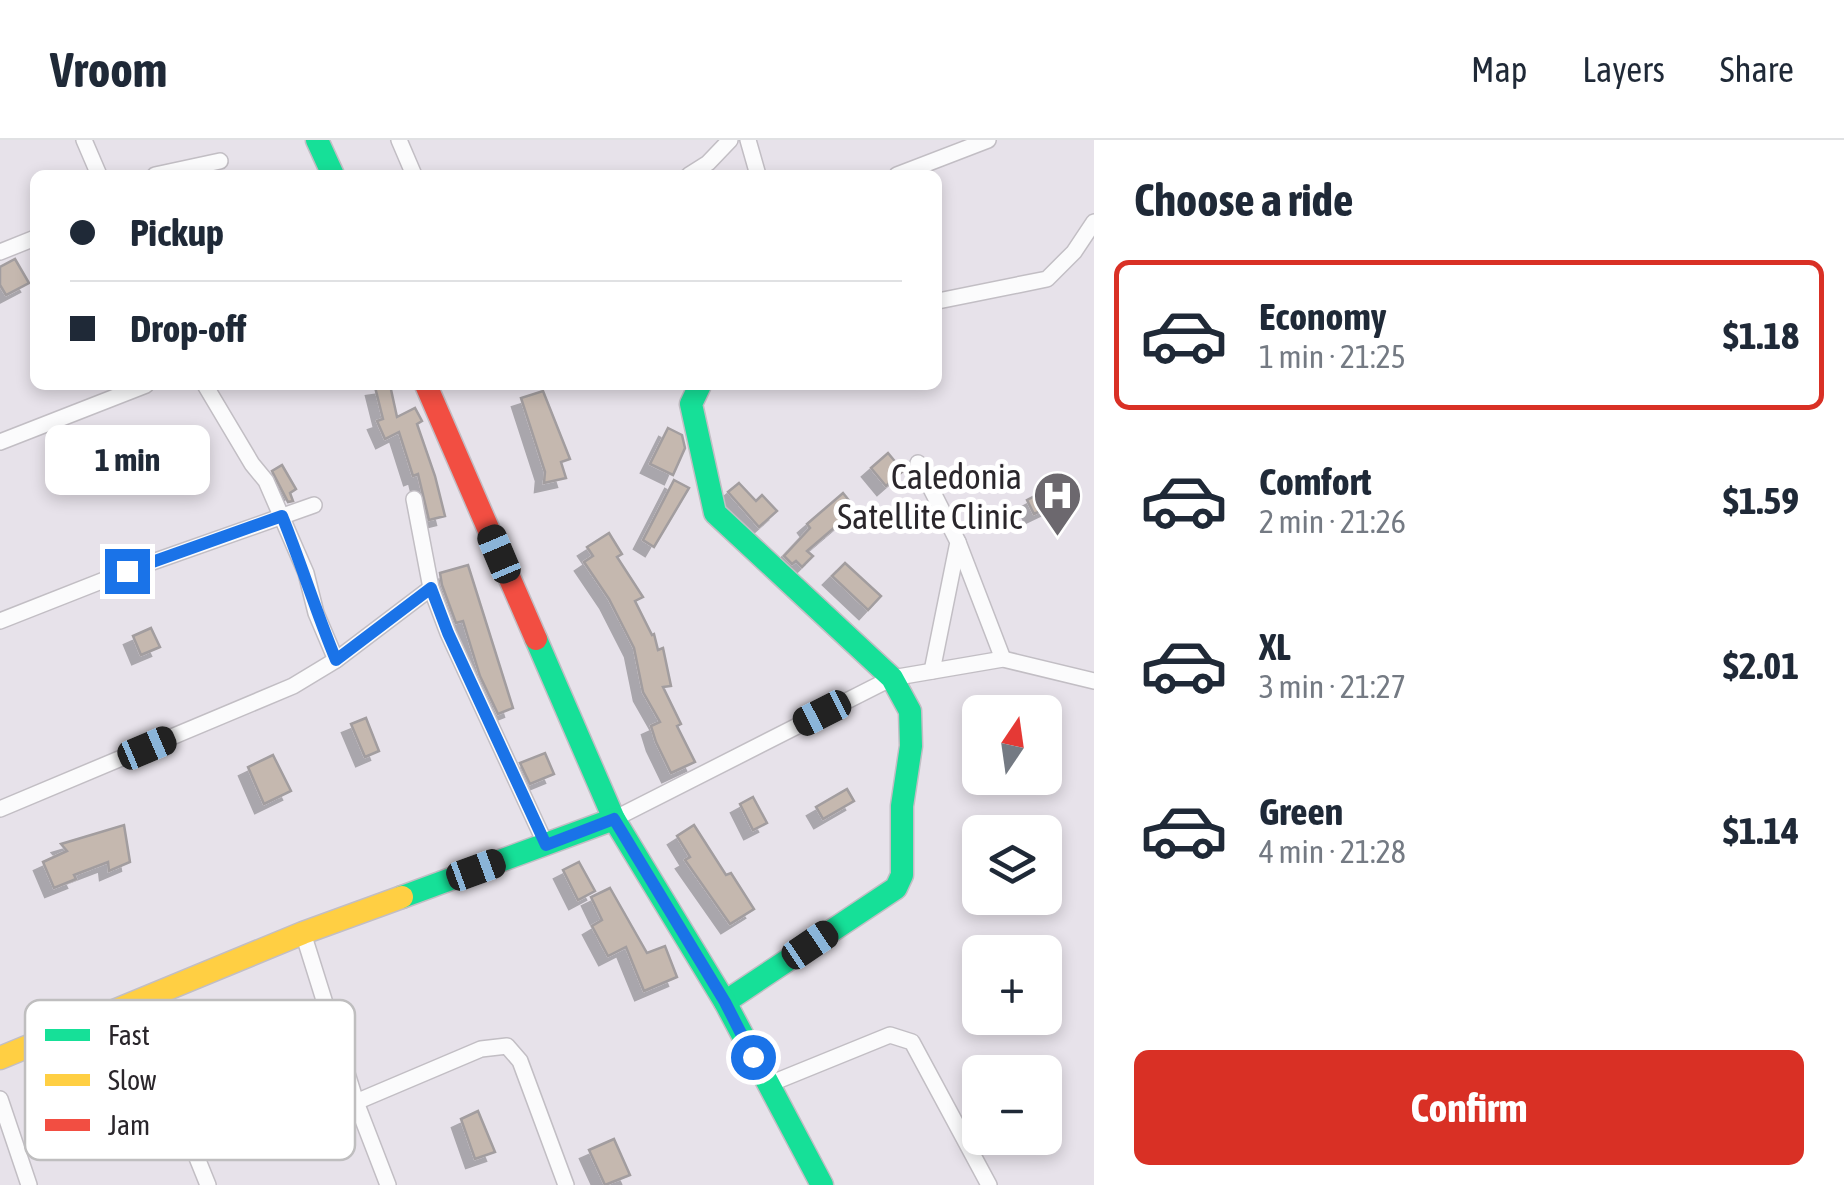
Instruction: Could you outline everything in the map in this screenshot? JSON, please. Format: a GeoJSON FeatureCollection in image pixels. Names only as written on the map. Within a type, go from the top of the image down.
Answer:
{"type":"FeatureCollection","features":[{"type":"Feature","properties":{"kind":"street"},"geometry":{"type":"LineString","coordinates":[[84,140],[97,170]]}},
{"type":"Feature","properties":{"kind":"street"},"geometry":{"type":"LineString","coordinates":[[317,140],[330,170]]}},
{"type":"Feature","properties":{"kind":"street"},"geometry":{"type":"LineString","coordinates":[[400,140],[412,170]]}},
{"type":"Feature","properties":{"kind":"street"},"geometry":{"type":"LineString","coordinates":[[697,170],[730,140]]}},
{"type":"Feature","properties":{"kind":"street"},"geometry":{"type":"LineString","coordinates":[[748,140],[757,170]]}},
{"type":"Feature","properties":{"kind":"street"},"geometry":{"type":"LineString","coordinates":[[907,170],[954,146],[988,140]]}},
{"type":"Feature","properties":{"kind":"street"},"geometry":{"type":"LineString","coordinates":[[178,170],[220,161]]}},
{"type":"Feature","properties":{"kind":"street"},"geometry":{"type":"LineString","coordinates":[[942,300],[1047,279],[1074,252],[1094,222]]}},
{"type":"Feature","properties":{"kind":"street"},"geometry":{"type":"LineString","coordinates":[[0,252],[30,240]]}},
{"type":"Feature","properties":{"kind":"street"},"geometry":{"type":"LineString","coordinates":[[0,442],[133,390]]}},
{"type":"Feature","properties":{"kind":"street"},"geometry":{"type":"LineString","coordinates":[[208,390],[266,481],[306,573],[316,613],[336,660]]}},
{"type":"Feature","properties":{"kind":"street"},"geometry":{"type":"LineString","coordinates":[[428,390],[614,819],[725,1002],[822,1185]]}},
{"type":"Feature","properties":{"kind":"street"},"geometry":{"type":"LineString","coordinates":[[698,390],[691,404],[714,513],[892,678],[910,711],[911,746],[902,806],[902,875],[896,888],[725,1002]]}},
{"type":"Feature","properties":{"kind":"street"},"geometry":{"type":"LineString","coordinates":[[918,463],[958,542],[1003,659]]}},
{"type":"Feature","properties":{"kind":"street"},"geometry":{"type":"LineString","coordinates":[[414,499],[431,588],[448,633],[546,845]]}},
{"type":"Feature","properties":{"kind":"street"},"geometry":{"type":"LineString","coordinates":[[0,621],[314,505]]}},
{"type":"Feature","properties":{"kind":"street"},"geometry":{"type":"LineString","coordinates":[[932,671],[958,542]]}},
{"type":"Feature","properties":{"kind":"street"},"geometry":{"type":"LineString","coordinates":[[0,809],[294,686],[336,660],[431,588]]}},
{"type":"Feature","properties":{"kind":"street"},"geometry":{"type":"LineString","coordinates":[[141,1000],[303,933],[614,819],[892,678],[1003,659],[1092,675]]}},
{"type":"Feature","properties":{"kind":"street"},"geometry":{"type":"LineString","coordinates":[[303,933],[324,1000]]}},
{"type":"Feature","properties":{"kind":"street"},"geometry":{"type":"LineString","coordinates":[[768,1085],[890,1035],[912,1042],[989,1185]]}},
{"type":"Feature","properties":{"kind":"street"},"geometry":{"type":"LineString","coordinates":[[356,1102],[481,1050],[506,1046],[520,1061],[566,1185]]}},
{"type":"Feature","properties":{"kind":"street"},"geometry":{"type":"LineString","coordinates":[[0,1058],[25,1048]]}},
{"type":"Feature","properties":{"kind":"street"},"geometry":{"type":"LineString","coordinates":[[355,1099],[388,1185]]}},
{"type":"Feature","properties":{"kind":"street"},"geometry":{"type":"LineString","coordinates":[[0,1100],[29,1185]]}},
{"type":"Feature","properties":{"kind":"street"},"geometry":{"type":"LineString","coordinates":[[198,1160],[208,1185]]}},
{"type":"Feature","properties":{"kind":"building"},"geometry":{"type":"Polygon","coordinates":[[[15,259],[29,283],[6,295],[0,285],[0,267],[15,259]]]}},
{"type":"Feature","properties":{"kind":"building"},"geometry":{"type":"Polygon","coordinates":[[[376,390],[391,390],[397,417],[415,408],[422,421],[417,424],[445,516],[429,520],[418,474],[413,476],[399,432],[385,439],[377,421],[383,419],[376,390]]]}},
{"type":"Feature","properties":{"kind":"building"},"geometry":{"type":"Polygon","coordinates":[[[543,391],[570,459],[561,462],[566,478],[544,483],[545,472],[521,398],[543,391]]]}},
{"type":"Feature","properties":{"kind":"building"},"geometry":{"type":"Polygon","coordinates":[[[668,428],[682,435],[685,448],[673,475],[650,464],[668,428]]]}},
{"type":"Feature","properties":{"kind":"building"},"geometry":{"type":"Polygon","coordinates":[[[888,453],[903,471],[886,486],[871,468],[888,453]]]}},
{"type":"Feature","properties":{"kind":"building"},"geometry":{"type":"Polygon","coordinates":[[[282,465],[296,489],[290,493],[293,501],[288,502],[272,471],[282,465]]]}},
{"type":"Feature","properties":{"kind":"building"},"geometry":{"type":"Polygon","coordinates":[[[674,480],[689,488],[654,547],[643,540],[674,480]]]}},
{"type":"Feature","properties":{"kind":"building"},"geometry":{"type":"Polygon","coordinates":[[[739,483],[756,501],[762,495],[777,511],[759,527],[728,492],[739,483]]]}},
{"type":"Feature","properties":{"kind":"building"},"geometry":{"type":"Polygon","coordinates":[[[1052,487],[1057,503],[1034,514],[1027,500],[1052,487]]]}},
{"type":"Feature","properties":{"kind":"building"},"geometry":{"type":"Polygon","coordinates":[[[843,493],[856,509],[807,551],[813,556],[802,567],[796,561],[792,564],[784,556],[810,528],[807,524],[843,493]]]}},
{"type":"Feature","properties":{"kind":"building"},"geometry":{"type":"Polygon","coordinates":[[[609,533],[622,554],[617,557],[643,597],[635,601],[654,634],[658,650],[663,648],[671,686],[663,687],[695,762],[671,773],[651,726],[660,722],[643,692],[634,648],[609,599],[584,562],[593,556],[587,547],[609,533]]]}},
{"type":"Feature","properties":{"kind":"building"},"geometry":{"type":"Polygon","coordinates":[[[845,563],[881,596],[868,610],[832,576],[845,563]]]}},
{"type":"Feature","properties":{"kind":"building"},"geometry":{"type":"Polygon","coordinates":[[[468,565],[513,708],[498,714],[480,676],[463,621],[456,623],[442,585],[440,573],[468,565]]]}},
{"type":"Feature","properties":{"kind":"building"},"geometry":{"type":"Polygon","coordinates":[[[151,628],[160,647],[141,655],[133,636],[151,628]]]}},
{"type":"Feature","properties":{"kind":"building"},"geometry":{"type":"Polygon","coordinates":[[[366,718],[379,751],[365,757],[351,724],[366,718]]]}},
{"type":"Feature","properties":{"kind":"building"},"geometry":{"type":"Polygon","coordinates":[[[545,753],[554,774],[530,784],[520,763],[545,753]]]}},
{"type":"Feature","properties":{"kind":"building"},"geometry":{"type":"Polygon","coordinates":[[[273,755],[291,791],[264,804],[248,767],[273,755]]]}},
{"type":"Feature","properties":{"kind":"building"},"geometry":{"type":"Polygon","coordinates":[[[847,789],[854,801],[823,819],[816,807],[847,789]]]}},
{"type":"Feature","properties":{"kind":"building"},"geometry":{"type":"Polygon","coordinates":[[[753,797],[767,823],[753,830],[740,804],[753,797]]]}},
{"type":"Feature","properties":{"kind":"building"},"geometry":{"type":"Polygon","coordinates":[[[124,825],[130,862],[109,871],[108,862],[74,875],[76,879],[54,888],[43,862],[67,851],[61,844],[124,825]]]}},
{"type":"Feature","properties":{"kind":"building"},"geometry":{"type":"Polygon","coordinates":[[[694,825],[726,875],[731,873],[754,909],[730,924],[685,860],[690,857],[677,836],[694,825]]]}},
{"type":"Feature","properties":{"kind":"building"},"geometry":{"type":"Polygon","coordinates":[[[579,862],[595,891],[578,900],[563,870],[579,862]]]}},
{"type":"Feature","properties":{"kind":"building"},"geometry":{"type":"Polygon","coordinates":[[[610,888],[647,953],[665,946],[677,977],[644,991],[626,947],[608,956],[592,926],[602,920],[591,897],[610,888]]]}},
{"type":"Feature","properties":{"kind":"building"},"geometry":{"type":"Polygon","coordinates":[[[478,1111],[495,1152],[475,1159],[461,1119],[478,1111]]]}},
{"type":"Feature","properties":{"kind":"building"},"geometry":{"type":"Polygon","coordinates":[[[614,1139],[630,1175],[605,1185],[589,1150],[614,1139]]]}},
{"type":"Feature","properties":{"kind":"traffic: fast"},"geometry":{"type":"LineString","coordinates":[[317,140],[331,170]]}},
{"type":"Feature","properties":{"kind":"traffic: fast"},"geometry":{"type":"LineString","coordinates":[[698,390],[691,404],[715,513],[892,678],[910,711],[911,746],[902,806],[902,875],[896,888],[725,1002]]}},
{"type":"Feature","properties":{"kind":"traffic: fast"},"geometry":{"type":"LineString","coordinates":[[536,639],[614,819],[725,1002],[822,1185]]}},
{"type":"Feature","properties":{"kind":"traffic: fast"},"geometry":{"type":"LineString","coordinates":[[402,897],[614,819]]}},
{"type":"Feature","properties":{"kind":"traffic: slow"},"geometry":{"type":"LineString","coordinates":[[141,1000],[402,897]]}},
{"type":"Feature","properties":{"kind":"traffic: slow"},"geometry":{"type":"LineString","coordinates":[[0,1058],[25,1048]]}},
{"type":"Feature","properties":{"kind":"traffic: jam"},"geometry":{"type":"LineString","coordinates":[[428,390],[536,639]]}},
{"type":"Feature","properties":{"kind":"place","name":"Caledonia Satellite Clinic"},"geometry":{"type":"Point","coordinates":[1057,538]}},
{"type":"Feature","properties":{"kind":"route"},"geometry":{"type":"LineString","coordinates":[[127,571],[282,516],[336,660],[431,588],[546,845],[614,819],[725,1002],[753,1057]]}}]}
